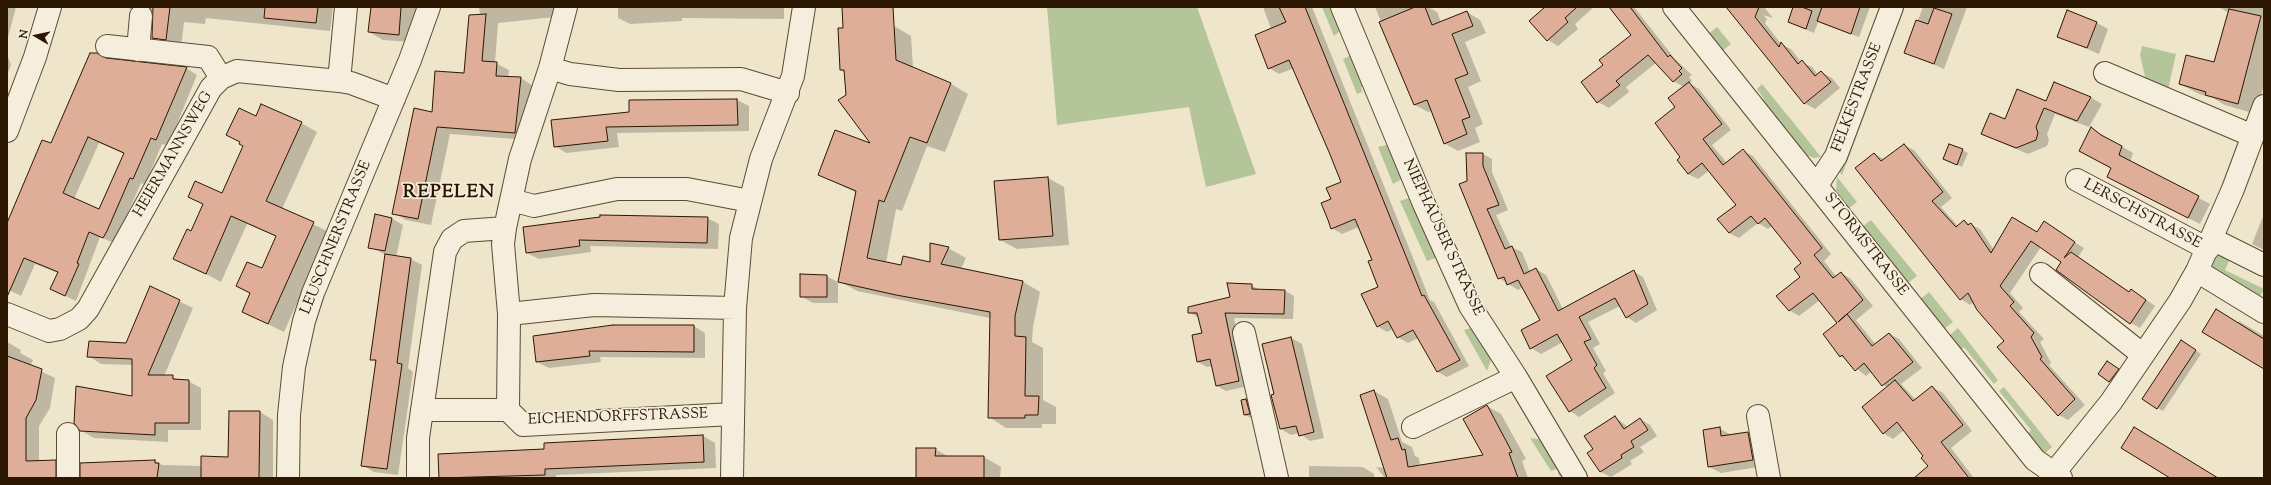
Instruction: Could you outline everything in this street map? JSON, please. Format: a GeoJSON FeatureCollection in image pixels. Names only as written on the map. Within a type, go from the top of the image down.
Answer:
{"type":"FeatureCollection","features":[{"type":"Feature","properties":{"kind":"street"},"geometry":{"type":"LineString","coordinates":[[7,131],[35,57],[50,7]]}},
{"type":"Feature","properties":{"kind":"street"},"geometry":{"type":"LineString","coordinates":[[339,81],[346,7]]}},
{"type":"Feature","properties":{"kind":"street","name":"LEUSCHNERSTRASSE"},"geometry":{"type":"LineString","coordinates":[[288,478],[289,415],[294,367],[312,293],[394,99],[429,7]]}},
{"type":"Feature","properties":{"kind":"street","name":"EICHENDORFFSTRASSE"},"geometry":{"type":"LineString","coordinates":[[508,410],[508,314],[503,244],[505,228],[520,159],[550,68],[566,7]]}},
{"type":"Feature","properties":{"kind":"street"},"geometry":{"type":"LineString","coordinates":[[732,478],[735,308],[741,238],[761,159],[788,93],[793,76],[804,7]]}},
{"type":"Feature","properties":{"kind":"street","name":"NIEPHAUSER STRASSE"},"geometry":{"type":"LineString","coordinates":[[1342,7],[1424,204],[1470,306],[1516,377],[1576,478]]}},
{"type":"Feature","properties":{"kind":"street","name":"STORMSTRASSE"},"geometry":{"type":"LineString","coordinates":[[1674,7],[2035,460],[2055,476]]}},
{"type":"Feature","properties":{"kind":"street","name":"FELKESTRASSE"},"geometry":{"type":"LineString","coordinates":[[1817,185],[1836,156],[1892,7]]}},
{"type":"Feature","properties":{"kind":"street"},"geometry":{"type":"LineString","coordinates":[[138,50],[141,16]]}},
{"type":"Feature","properties":{"kind":"street"},"geometry":{"type":"LineString","coordinates":[[107,46],[208,57],[221,78]]}},
{"type":"Feature","properties":{"kind":"street"},"geometry":{"type":"LineString","coordinates":[[550,68],[570,74],[619,80],[741,79],[788,93]]}},
{"type":"Feature","properties":{"kind":"street","name":"HEIERMANNSWEG"},"geometry":{"type":"LineString","coordinates":[[7,314],[34,326],[49,330],[60,329],[79,319],[88,309],[212,88],[221,78],[237,71],[339,81],[394,99]]}},
{"type":"Feature","properties":{"kind":"street"},"geometry":{"type":"LineString","coordinates":[[2105,73],[2254,136]]}},
{"type":"Feature","properties":{"kind":"street","name":"LERSCHSTRASSE"},"geometry":{"type":"LineString","coordinates":[[2055,476],[2111,402],[2197,271],[2210,244],[2254,136],[2264,106]]}},
{"type":"Feature","properties":{"kind":"street","name":"LERSCHSTRASSE"},"geometry":{"type":"LineString","coordinates":[[2077,180],[2210,244]]}},
{"type":"Feature","properties":{"kind":"street"},"geometry":{"type":"LineString","coordinates":[[511,200],[534,206],[618,189],[688,189],[750,201]]}},
{"type":"Feature","properties":{"kind":"street"},"geometry":{"type":"LineString","coordinates":[[418,478],[418,438],[445,252],[452,239],[464,231],[505,228]]}},
{"type":"Feature","properties":{"kind":"street"},"geometry":{"type":"LineString","coordinates":[[2210,244],[2264,265]]}},
{"type":"Feature","properties":{"kind":"street"},"geometry":{"type":"LineString","coordinates":[[2197,271],[2264,312]]}},
{"type":"Feature","properties":{"kind":"street"},"geometry":{"type":"LineString","coordinates":[[2041,274],[2143,355]]}},
{"type":"Feature","properties":{"kind":"street"},"geometry":{"type":"LineString","coordinates":[[508,314],[594,305],[735,308]]}},
{"type":"Feature","properties":{"kind":"street"},"geometry":{"type":"LineString","coordinates":[[1244,333],[1277,478]]}},
{"type":"Feature","properties":{"kind":"street"},"geometry":{"type":"LineString","coordinates":[[1413,427],[1516,377]]}},
{"type":"Feature","properties":{"kind":"street","name":"EICHENDORFFSTRASSE"},"geometry":{"type":"LineString","coordinates":[[422,410],[508,410],[523,425],[733,414]]}},
{"type":"Feature","properties":{"kind":"street"},"geometry":{"type":"LineString","coordinates":[[1758,416],[1769,478]]}},
{"type":"Feature","properties":{"kind":"street"},"geometry":{"type":"LineString","coordinates":[[68,434],[68,478]]}},
{"type":"Feature","properties":{"kind":"green space"},"geometry":{"type":"Polygon","coordinates":[[[1047,7],[1197,7],[1256,174],[1206,187],[1189,107],[1057,125],[1047,7]]]}},
{"type":"Feature","properties":{"kind":"green space"},"geometry":{"type":"Polygon","coordinates":[[[1322,7],[1335,7],[1344,28],[1334,36],[1322,7]]]}},
{"type":"Feature","properties":{"kind":"green space"},"geometry":{"type":"Polygon","coordinates":[[[1900,7],[1905,7],[1842,175],[1839,171],[1900,7]]]}},
{"type":"Feature","properties":{"kind":"green space"},"geometry":{"type":"Polygon","coordinates":[[[1717,27],[1731,44],[1721,52],[1707,35],[1717,27]]]}},
{"type":"Feature","properties":{"kind":"green space"},"geometry":{"type":"Polygon","coordinates":[[[2142,46],[2176,54],[2167,94],[2147,85],[2140,55],[2142,46]]]}},
{"type":"Feature","properties":{"kind":"green space"},"geometry":{"type":"Polygon","coordinates":[[[1354,54],[1366,84],[1361,87],[1362,92],[1357,94],[1343,59],[1354,54]]]}},
{"type":"Feature","properties":{"kind":"green space"},"geometry":{"type":"Polygon","coordinates":[[[1762,84],[1821,157],[1814,158],[1804,154],[1761,102],[1764,99],[1757,89],[1762,84]]]}},
{"type":"Feature","properties":{"kind":"green space"},"geometry":{"type":"Polygon","coordinates":[[[1390,144],[1404,178],[1393,184],[1378,147],[1390,144]]]}},
{"type":"Feature","properties":{"kind":"green space"},"geometry":{"type":"Polygon","coordinates":[[[1837,177],[1857,202],[1848,209],[1836,191],[1837,177]]]}},
{"type":"Feature","properties":{"kind":"green space"},"geometry":{"type":"Polygon","coordinates":[[[1412,197],[1438,257],[1427,261],[1400,201],[1412,197]]]}},
{"type":"Feature","properties":{"kind":"green space"},"geometry":{"type":"Polygon","coordinates":[[[1871,220],[1917,276],[1907,284],[1862,227],[1871,220]]]}},
{"type":"Feature","properties":{"kind":"green space"},"geometry":{"type":"Polygon","coordinates":[[[2221,254],[2231,256],[2225,270],[2264,289],[2257,302],[2212,269],[2214,259],[2221,254]]]}},
{"type":"Feature","properties":{"kind":"green space"},"geometry":{"type":"Polygon","coordinates":[[[1929,292],[1953,322],[1943,330],[1919,300],[1929,292]]]}},
{"type":"Feature","properties":{"kind":"green space"},"geometry":{"type":"Polygon","coordinates":[[[1474,327],[1492,357],[1487,371],[1464,330],[1474,327]]]}},
{"type":"Feature","properties":{"kind":"green space"},"geometry":{"type":"Polygon","coordinates":[[[1958,328],[1998,380],[1994,384],[1964,347],[1961,350],[1949,336],[1958,328]]]}},
{"type":"Feature","properties":{"kind":"green space"},"geometry":{"type":"Polygon","coordinates":[[[2004,387],[2052,447],[2044,454],[2028,434],[2031,430],[1999,391],[2004,387]]]}},
{"type":"Feature","properties":{"kind":"green space"},"geometry":{"type":"Polygon","coordinates":[[[1530,438],[1543,440],[1566,475],[1559,476],[1556,469],[1551,471],[1530,438]]]}},
{"type":"Feature","properties":{"kind":"building"},"geometry":{"type":"Polygon","coordinates":[[[153,7],[170,7],[166,40],[152,38],[153,7]]]}},
{"type":"Feature","properties":{"kind":"building"},"geometry":{"type":"Polygon","coordinates":[[[265,7],[318,7],[316,23],[264,18],[265,7]]]}},
{"type":"Feature","properties":{"kind":"building"},"geometry":{"type":"Polygon","coordinates":[[[371,7],[401,7],[399,35],[368,32],[371,7]]]}},
{"type":"Feature","properties":{"kind":"building"},"geometry":{"type":"Polygon","coordinates":[[[842,7],[893,7],[896,60],[951,83],[927,143],[910,137],[884,202],[879,200],[867,258],[901,265],[903,256],[930,262],[930,243],[949,247],[941,264],[1023,281],[1015,316],[1015,336],[1026,337],[1025,396],[1039,396],[1038,415],[1025,415],[1025,418],[988,418],[990,312],[896,295],[838,282],[856,191],[818,175],[835,130],[870,143],[838,100],[846,95],[844,70],[840,70],[838,28],[843,28],[842,7]]]}},
{"type":"Feature","properties":{"kind":"building"},"geometry":{"type":"Polygon","coordinates":[[[1279,7],[1305,7],[1422,296],[1424,295],[1460,360],[1437,372],[1413,330],[1397,338],[1388,321],[1377,327],[1361,294],[1378,287],[1368,261],[1372,260],[1355,219],[1331,229],[1321,203],[1331,199],[1326,188],[1341,182],[1289,60],[1268,69],[1255,35],[1286,22],[1279,7]]]}},
{"type":"Feature","properties":{"kind":"building"},"geometry":{"type":"Polygon","coordinates":[[[1415,7],[1425,7],[1432,25],[1467,11],[1473,26],[1452,34],[1468,74],[1455,79],[1470,117],[1462,120],[1467,134],[1444,144],[1427,100],[1414,105],[1379,22],[1415,7]]]}},
{"type":"Feature","properties":{"kind":"building"},"geometry":{"type":"Polygon","coordinates":[[[1545,7],[1577,7],[1565,18],[1568,22],[1547,41],[1529,21],[1545,7]]]}},
{"type":"Feature","properties":{"kind":"building"},"geometry":{"type":"Polygon","coordinates":[[[1609,7],[1630,7],[1668,57],[1670,55],[1682,68],[1679,71],[1682,74],[1673,82],[1648,55],[1616,81],[1620,85],[1597,103],[1581,82],[1603,65],[1599,60],[1631,35],[1609,7]]]}},
{"type":"Feature","properties":{"kind":"building"},"geometry":{"type":"Polygon","coordinates":[[[1726,7],[1759,7],[1755,17],[1779,47],[1781,42],[1798,64],[1802,60],[1815,76],[1821,71],[1831,82],[1804,104],[1726,7]]]}},
{"type":"Feature","properties":{"kind":"building"},"geometry":{"type":"Polygon","coordinates":[[[1793,7],[1802,7],[1812,11],[1806,29],[1788,22],[1793,7]]]}},
{"type":"Feature","properties":{"kind":"building"},"geometry":{"type":"Polygon","coordinates":[[[1822,7],[1860,7],[1851,34],[1817,21],[1822,7]]]}},
{"type":"Feature","properties":{"kind":"building"},"geometry":{"type":"Polygon","coordinates":[[[1934,8],[1952,14],[1934,64],[1904,53],[1916,20],[1928,24],[1934,8]]]}},
{"type":"Feature","properties":{"kind":"building"},"geometry":{"type":"Polygon","coordinates":[[[2229,9],[2261,16],[2238,104],[2205,95],[2206,92],[2179,84],[2186,55],[2214,62],[2229,9]]]}},
{"type":"Feature","properties":{"kind":"building"},"geometry":{"type":"Polygon","coordinates":[[[2067,10],[2097,22],[2087,48],[2057,37],[2067,10]]]}},
{"type":"Feature","properties":{"kind":"building"},"geometry":{"type":"Polygon","coordinates":[[[486,14],[482,61],[497,62],[496,76],[521,77],[515,133],[437,127],[418,219],[392,214],[414,108],[432,112],[435,71],[464,73],[469,15],[486,14]]]}},
{"type":"Feature","properties":{"kind":"building"},"geometry":{"type":"Polygon","coordinates":[[[90,53],[97,53],[106,58],[187,67],[156,140],[151,138],[133,179],[130,178],[103,238],[89,232],[77,263],[79,264],[65,296],[50,289],[58,272],[24,258],[7,297],[7,223],[42,140],[51,143],[90,53]],[[88,137],[63,193],[99,209],[124,153],[88,137]]]}},
{"type":"Feature","properties":{"kind":"building"},"geometry":{"type":"Polygon","coordinates":[[[1689,82],[1722,124],[1703,139],[1723,165],[1743,149],[1822,248],[1814,255],[1833,278],[1841,272],[1863,300],[1847,314],[1872,346],[1889,333],[1913,362],[1882,386],[1864,363],[1855,371],[1842,355],[1840,357],[1823,334],[1837,323],[1813,293],[1789,311],[1776,296],[1800,277],[1794,269],[1801,263],[1765,218],[1758,224],[1751,216],[1729,233],[1717,219],[1736,205],[1702,163],[1688,174],[1677,160],[1680,157],[1655,123],[1675,107],[1668,98],[1689,82]]]}},
{"type":"Feature","properties":{"kind":"building"},"geometry":{"type":"Polygon","coordinates":[[[2054,82],[2091,97],[2077,121],[2044,108],[2036,127],[2038,133],[2036,140],[2016,148],[1981,134],[1990,113],[2005,119],[2017,89],[2046,101],[2054,82]]]}},
{"type":"Feature","properties":{"kind":"building"},"geometry":{"type":"Polygon","coordinates":[[[737,99],[738,125],[606,127],[608,141],[554,147],[551,120],[629,112],[629,100],[737,99]]]}},
{"type":"Feature","properties":{"kind":"building"},"geometry":{"type":"Polygon","coordinates":[[[261,104],[302,122],[266,201],[314,222],[268,324],[242,312],[250,293],[236,286],[247,262],[262,268],[276,236],[231,216],[206,274],[173,259],[187,229],[191,231],[203,204],[188,197],[195,181],[222,193],[243,146],[239,144],[240,142],[226,135],[239,108],[256,116],[261,104]]]}},
{"type":"Feature","properties":{"kind":"building"},"geometry":{"type":"Polygon","coordinates":[[[2091,127],[2101,135],[2122,146],[2119,155],[2199,196],[2188,218],[2107,177],[2111,168],[2079,151],[2091,127]]]}},
{"type":"Feature","properties":{"kind":"building"},"geometry":{"type":"Polygon","coordinates":[[[1904,144],[1943,192],[1932,201],[1956,227],[1964,220],[1968,225],[1971,223],[1991,253],[2012,217],[2037,232],[2044,221],[2075,242],[2064,258],[2071,252],[2129,292],[2131,289],[2146,300],[2130,324],[2056,270],[2061,262],[2031,241],[2000,286],[2014,302],[2010,306],[2034,333],[2031,337],[2042,357],[2040,359],[2075,399],[2058,416],[1997,347],[2004,341],[1977,310],[1968,293],[1960,300],[1855,168],[1874,153],[1881,161],[1904,144]]]}},
{"type":"Feature","properties":{"kind":"building"},"geometry":{"type":"Polygon","coordinates":[[[1949,144],[1963,149],[1957,165],[1943,159],[1949,144]]]}},
{"type":"Feature","properties":{"kind":"building"},"geometry":{"type":"Polygon","coordinates":[[[1466,153],[1483,153],[1483,166],[1499,205],[1487,209],[1505,249],[1512,246],[1524,274],[1536,268],[1558,311],[1634,270],[1648,304],[1626,318],[1615,298],[1579,317],[1591,339],[1584,342],[1597,365],[1594,368],[1606,388],[1569,412],[1546,376],[1572,360],[1557,334],[1530,349],[1521,330],[1540,320],[1518,280],[1507,285],[1504,277],[1498,279],[1459,184],[1467,181],[1466,153]]]}},
{"type":"Feature","properties":{"kind":"building"},"geometry":{"type":"Polygon","coordinates":[[[1048,177],[1053,236],[999,240],[994,181],[1048,177]]]}},
{"type":"Feature","properties":{"kind":"building"},"geometry":{"type":"Polygon","coordinates":[[[375,214],[392,218],[385,251],[368,248],[375,214]]]}},
{"type":"Feature","properties":{"kind":"building"},"geometry":{"type":"Polygon","coordinates":[[[600,215],[708,217],[707,243],[579,240],[580,246],[526,253],[523,227],[600,217],[600,215]]]}},
{"type":"Feature","properties":{"kind":"building"},"geometry":{"type":"Polygon","coordinates":[[[385,254],[411,258],[397,363],[402,364],[387,469],[361,466],[376,360],[370,360],[385,254]]]}},
{"type":"Feature","properties":{"kind":"building"},"geometry":{"type":"Polygon","coordinates":[[[800,274],[827,275],[827,297],[800,297],[800,274]]]}},
{"type":"Feature","properties":{"kind":"building"},"geometry":{"type":"Polygon","coordinates":[[[1227,283],[1252,284],[1252,289],[1285,290],[1284,314],[1225,313],[1239,381],[1216,386],[1210,359],[1197,362],[1192,335],[1202,333],[1197,313],[1188,313],[1188,307],[1230,297],[1227,283]]]}},
{"type":"Feature","properties":{"kind":"building"},"geometry":{"type":"Polygon","coordinates":[[[150,286],[180,300],[148,375],[173,375],[173,379],[189,380],[189,423],[155,423],[155,435],[80,431],[74,423],[76,386],[132,396],[132,359],[87,357],[89,341],[126,343],[150,286]]]}},
{"type":"Feature","properties":{"kind":"building"},"geometry":{"type":"Polygon","coordinates":[[[2216,309],[2264,339],[2264,369],[2202,332],[2216,309]]]}},
{"type":"Feature","properties":{"kind":"building"},"geometry":{"type":"Polygon","coordinates":[[[613,325],[694,325],[694,352],[589,351],[590,356],[536,362],[533,336],[613,325]]]}},
{"type":"Feature","properties":{"kind":"building"},"geometry":{"type":"Polygon","coordinates":[[[1291,337],[1314,432],[1299,436],[1296,426],[1280,429],[1271,395],[1274,394],[1262,344],[1291,337]]]}},
{"type":"Feature","properties":{"kind":"building"},"geometry":{"type":"Polygon","coordinates":[[[2181,340],[2196,350],[2157,409],[2142,399],[2181,340]]]}},
{"type":"Feature","properties":{"kind":"building"},"geometry":{"type":"Polygon","coordinates":[[[7,356],[42,369],[36,400],[26,418],[26,461],[56,460],[56,478],[7,478],[7,356]]]}},
{"type":"Feature","properties":{"kind":"building"},"geometry":{"type":"Polygon","coordinates":[[[2107,361],[2119,369],[2109,382],[2098,374],[2107,361]]]}},
{"type":"Feature","properties":{"kind":"building"},"geometry":{"type":"Polygon","coordinates":[[[1895,380],[1913,401],[1932,386],[1963,425],[1941,442],[1969,478],[1914,478],[1928,466],[1921,458],[1923,456],[1897,422],[1883,434],[1862,407],[1895,380]]]}},
{"type":"Feature","properties":{"kind":"building"},"geometry":{"type":"Polygon","coordinates":[[[1374,390],[1391,440],[1398,438],[1402,450],[1405,449],[1408,467],[1483,455],[1463,419],[1487,405],[1512,452],[1509,453],[1518,478],[1387,478],[1360,395],[1374,390]]]}},
{"type":"Feature","properties":{"kind":"building"},"geometry":{"type":"Polygon","coordinates":[[[1246,399],[1250,414],[1244,415],[1241,400],[1246,399]]]}},
{"type":"Feature","properties":{"kind":"building"},"geometry":{"type":"Polygon","coordinates":[[[229,411],[260,411],[259,478],[201,478],[201,456],[228,457],[229,411]]]}},
{"type":"Feature","properties":{"kind":"building"},"geometry":{"type":"Polygon","coordinates":[[[1615,416],[1624,429],[1640,418],[1648,430],[1631,441],[1634,447],[1621,455],[1622,458],[1600,472],[1587,453],[1593,449],[1584,436],[1615,416]]]}},
{"type":"Feature","properties":{"kind":"building"},"geometry":{"type":"Polygon","coordinates":[[[1720,427],[1721,436],[1748,432],[1753,460],[1708,467],[1703,430],[1720,427]]]}},
{"type":"Feature","properties":{"kind":"building"},"geometry":{"type":"Polygon","coordinates":[[[2134,427],[2218,478],[2170,478],[2121,448],[2134,427]]]}},
{"type":"Feature","properties":{"kind":"building"},"geometry":{"type":"Polygon","coordinates":[[[703,435],[704,462],[545,469],[545,475],[439,478],[438,454],[544,449],[544,443],[703,435]]]}},
{"type":"Feature","properties":{"kind":"building"},"geometry":{"type":"Polygon","coordinates":[[[916,448],[936,448],[935,456],[984,456],[984,478],[916,478],[916,448]]]}},
{"type":"Feature","properties":{"kind":"building"},"geometry":{"type":"Polygon","coordinates":[[[155,460],[155,463],[159,463],[157,478],[80,478],[80,463],[155,460]]]}},
{"type":"Feature","properties":{"kind":"district","name":"REPELEN"},"geometry":{"type":"Point","coordinates":[449,194]}}]}
